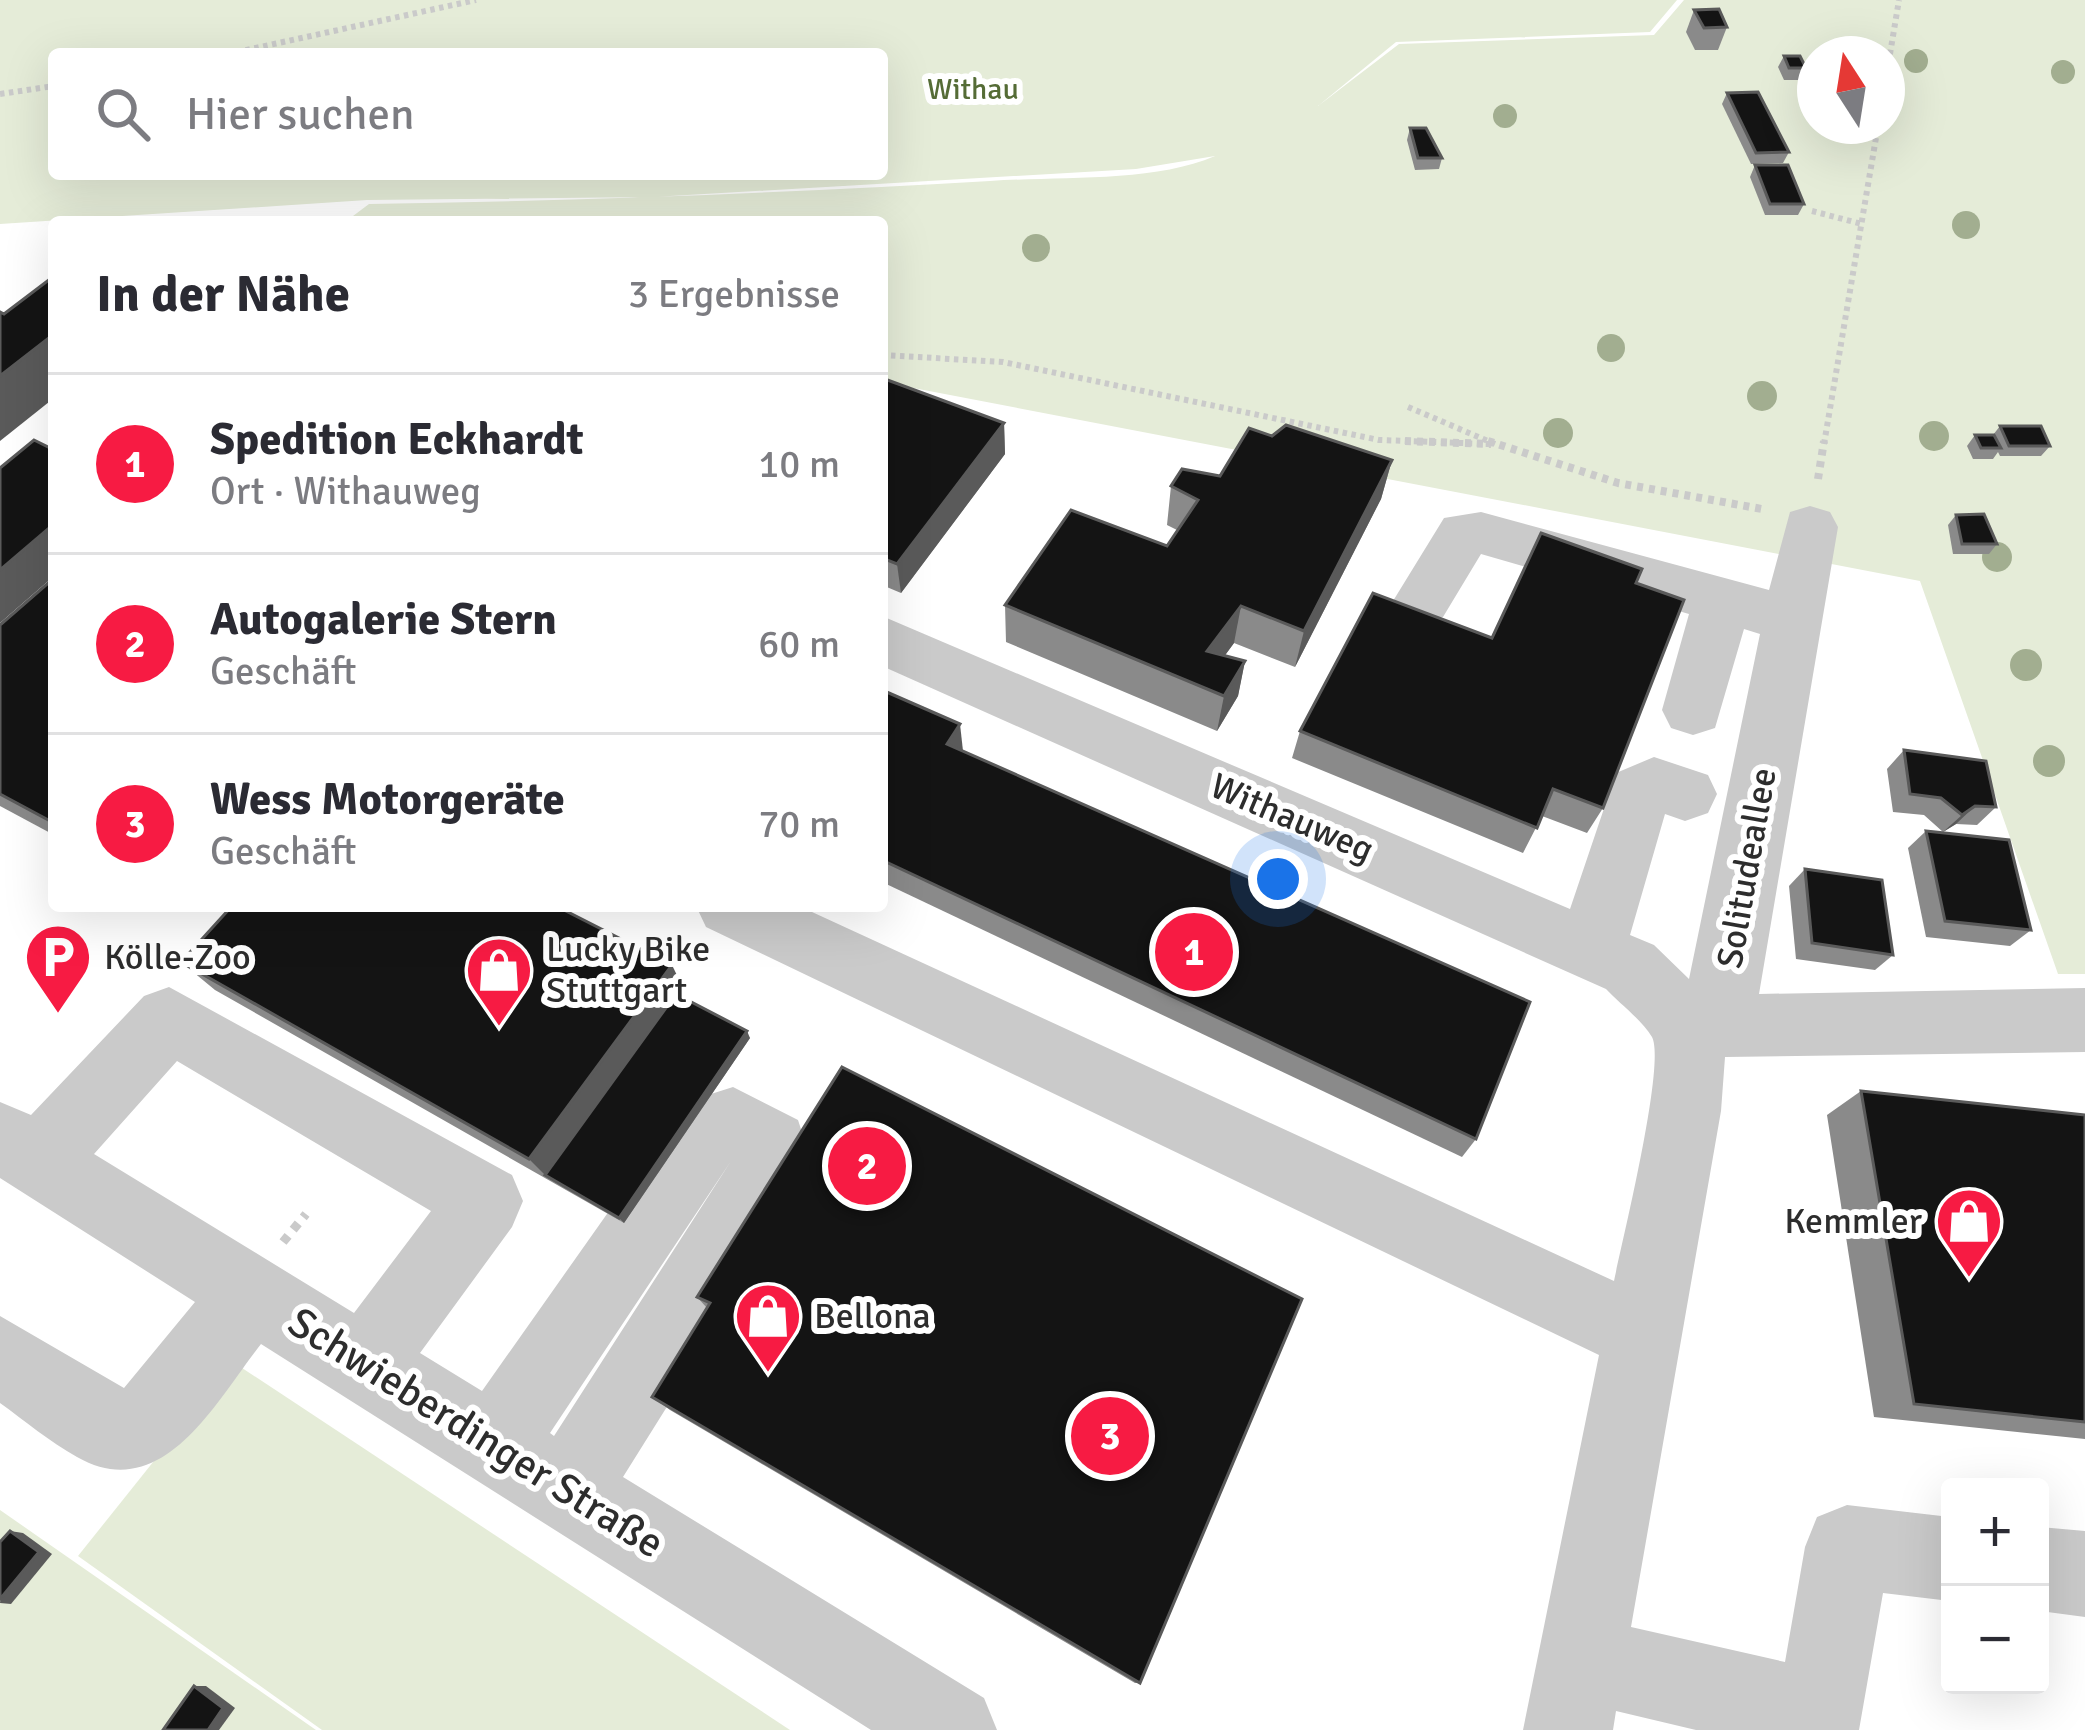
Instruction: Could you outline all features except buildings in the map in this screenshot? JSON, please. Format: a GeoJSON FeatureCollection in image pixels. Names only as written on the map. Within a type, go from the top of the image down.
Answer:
{"type":"FeatureCollection","features":[{"type":"Feature","properties":{"kind":"street","name":"Solitudeallee"},"geometry":{"type":"LineString","coordinates":[[1684,1022],[1724,994],[1810,527]]}},
{"type":"Feature","properties":{"kind":"street"},"geometry":{"type":"LineString","coordinates":[[1423,601],[1456,542],[1464,533],[1481,533],[1793,620]]}},
{"type":"Feature","properties":{"kind":"street"},"geometry":{"type":"LineString","coordinates":[[1694,710],[1722,601]]}},
{"type":"Feature","properties":{"kind":"street","name":"Withauweg"},"geometry":{"type":"LineString","coordinates":[[888,643],[1630,967],[1684,1022]]}},
{"type":"Feature","properties":{"kind":"street"},"geometry":{"type":"LineString","coordinates":[[1592,949],[1639,793],[1654,784],[1685,794]]}},
{"type":"Feature","properties":{"kind":"street"},"geometry":{"type":"LineString","coordinates":[[743,912],[1644,1335]]}},
{"type":"Feature","properties":{"kind":"street"},"geometry":{"type":"LineString","coordinates":[[19,1149],[169,1019],[485,1202],[364,1364]]}},
{"type":"Feature","properties":{"kind":"street"},"geometry":{"type":"LineString","coordinates":[[1941,1558],[1847,1547],[1821,1715],[1576,1695],[1685,1111],[1690,1049],[1684,1022],[1776,1027],[2085,1020]]}},
{"type":"Feature","properties":{"kind":"street"},"geometry":{"type":"LineString","coordinates":[[494,1444],[712,1127],[733,1122],[772,1145],[776,1166],[567,1490]]}},
{"type":"Feature","properties":{"kind":"street","name":"Schwieberdinger Straße"},"geometry":{"type":"LineString","coordinates":[[19,1149],[952,1730]]}},
{"type":"Feature","properties":{"kind":"street"},"geometry":{"type":"LineString","coordinates":[[0,1356],[107,1429],[143,1428],[253,1293]]}},
{"type":"Feature","properties":{"kind":"street"},"geometry":{"type":"LineString","coordinates":[[2049,1570],[2085,1574]]}},
{"type":"Feature","properties":{"kind":"path"},"geometry":{"type":"LineString","coordinates":[[256,48],[476,0]]}},
{"type":"Feature","properties":{"kind":"path"},"geometry":{"type":"LineString","coordinates":[[1893,36],[1899,0]]}},
{"type":"Feature","properties":{"kind":"path"},"geometry":{"type":"LineString","coordinates":[[0,94],[48,87]]}},
{"type":"Feature","properties":{"kind":"path"},"geometry":{"type":"LineString","coordinates":[[1408,407],[1498,445],[1618,483],[1772,512],[1810,527],[1875,144]]}},
{"type":"Feature","properties":{"kind":"path"},"geometry":{"type":"LineString","coordinates":[[1812,211],[1862,224]]}},
{"type":"Feature","properties":{"kind":"path"},"geometry":{"type":"LineString","coordinates":[[888,355],[1003,362],[1379,440],[1498,445]]}},
{"type":"Feature","properties":{"kind":"green space","name":"Withau"},"geometry":{"type":"Polygon","coordinates":[[[0,0],[1677,0],[1650,32],[1396,42],[1318,106],[1399,44],[1654,35],[1684,0],[2085,0],[2085,974],[2058,974],[1920,581],[888,383],[888,216],[353,216],[369,204],[645,197],[367,200],[122,216],[48,216],[48,221],[0,224],[0,0]],[[1215,156],[1136,169],[662,196],[1105,177],[1190,165],[1215,156]]]}},
{"type":"Feature","properties":{"kind":"green space"},"geometry":{"type":"Polygon","coordinates":[[[233,1362],[790,1730],[322,1730],[78,1556],[233,1362]]]}},
{"type":"Feature","properties":{"kind":"green space"},"geometry":{"type":"Polygon","coordinates":[[[0,1510],[316,1730],[0,1730],[0,1510]]]}},
{"type":"Feature","properties":{"kind":"place","name":"Spedition Eckhardt"},"geometry":{"type":"Point","coordinates":[1194,952]}},
{"type":"Feature","properties":{"kind":"place","name":"Kölle-Zoo"},"geometry":{"type":"Point","coordinates":[58,1016]}},
{"type":"Feature","properties":{"kind":"place","name":"Lucky Bike Stuttgart"},"geometry":{"type":"Point","coordinates":[499,1029]}},
{"type":"Feature","properties":{"kind":"place","name":"Autogalerie Stern"},"geometry":{"type":"Point","coordinates":[867,1166]}},
{"type":"Feature","properties":{"kind":"place","name":"Kemmler"},"geometry":{"type":"Point","coordinates":[1969,1280]}},
{"type":"Feature","properties":{"kind":"place","name":"Bellona"},"geometry":{"type":"Point","coordinates":[768,1375]}},
{"type":"Feature","properties":{"kind":"place","name":"Wess Motorgeräte"},"geometry":{"type":"Point","coordinates":[1110,1436]}}]}
